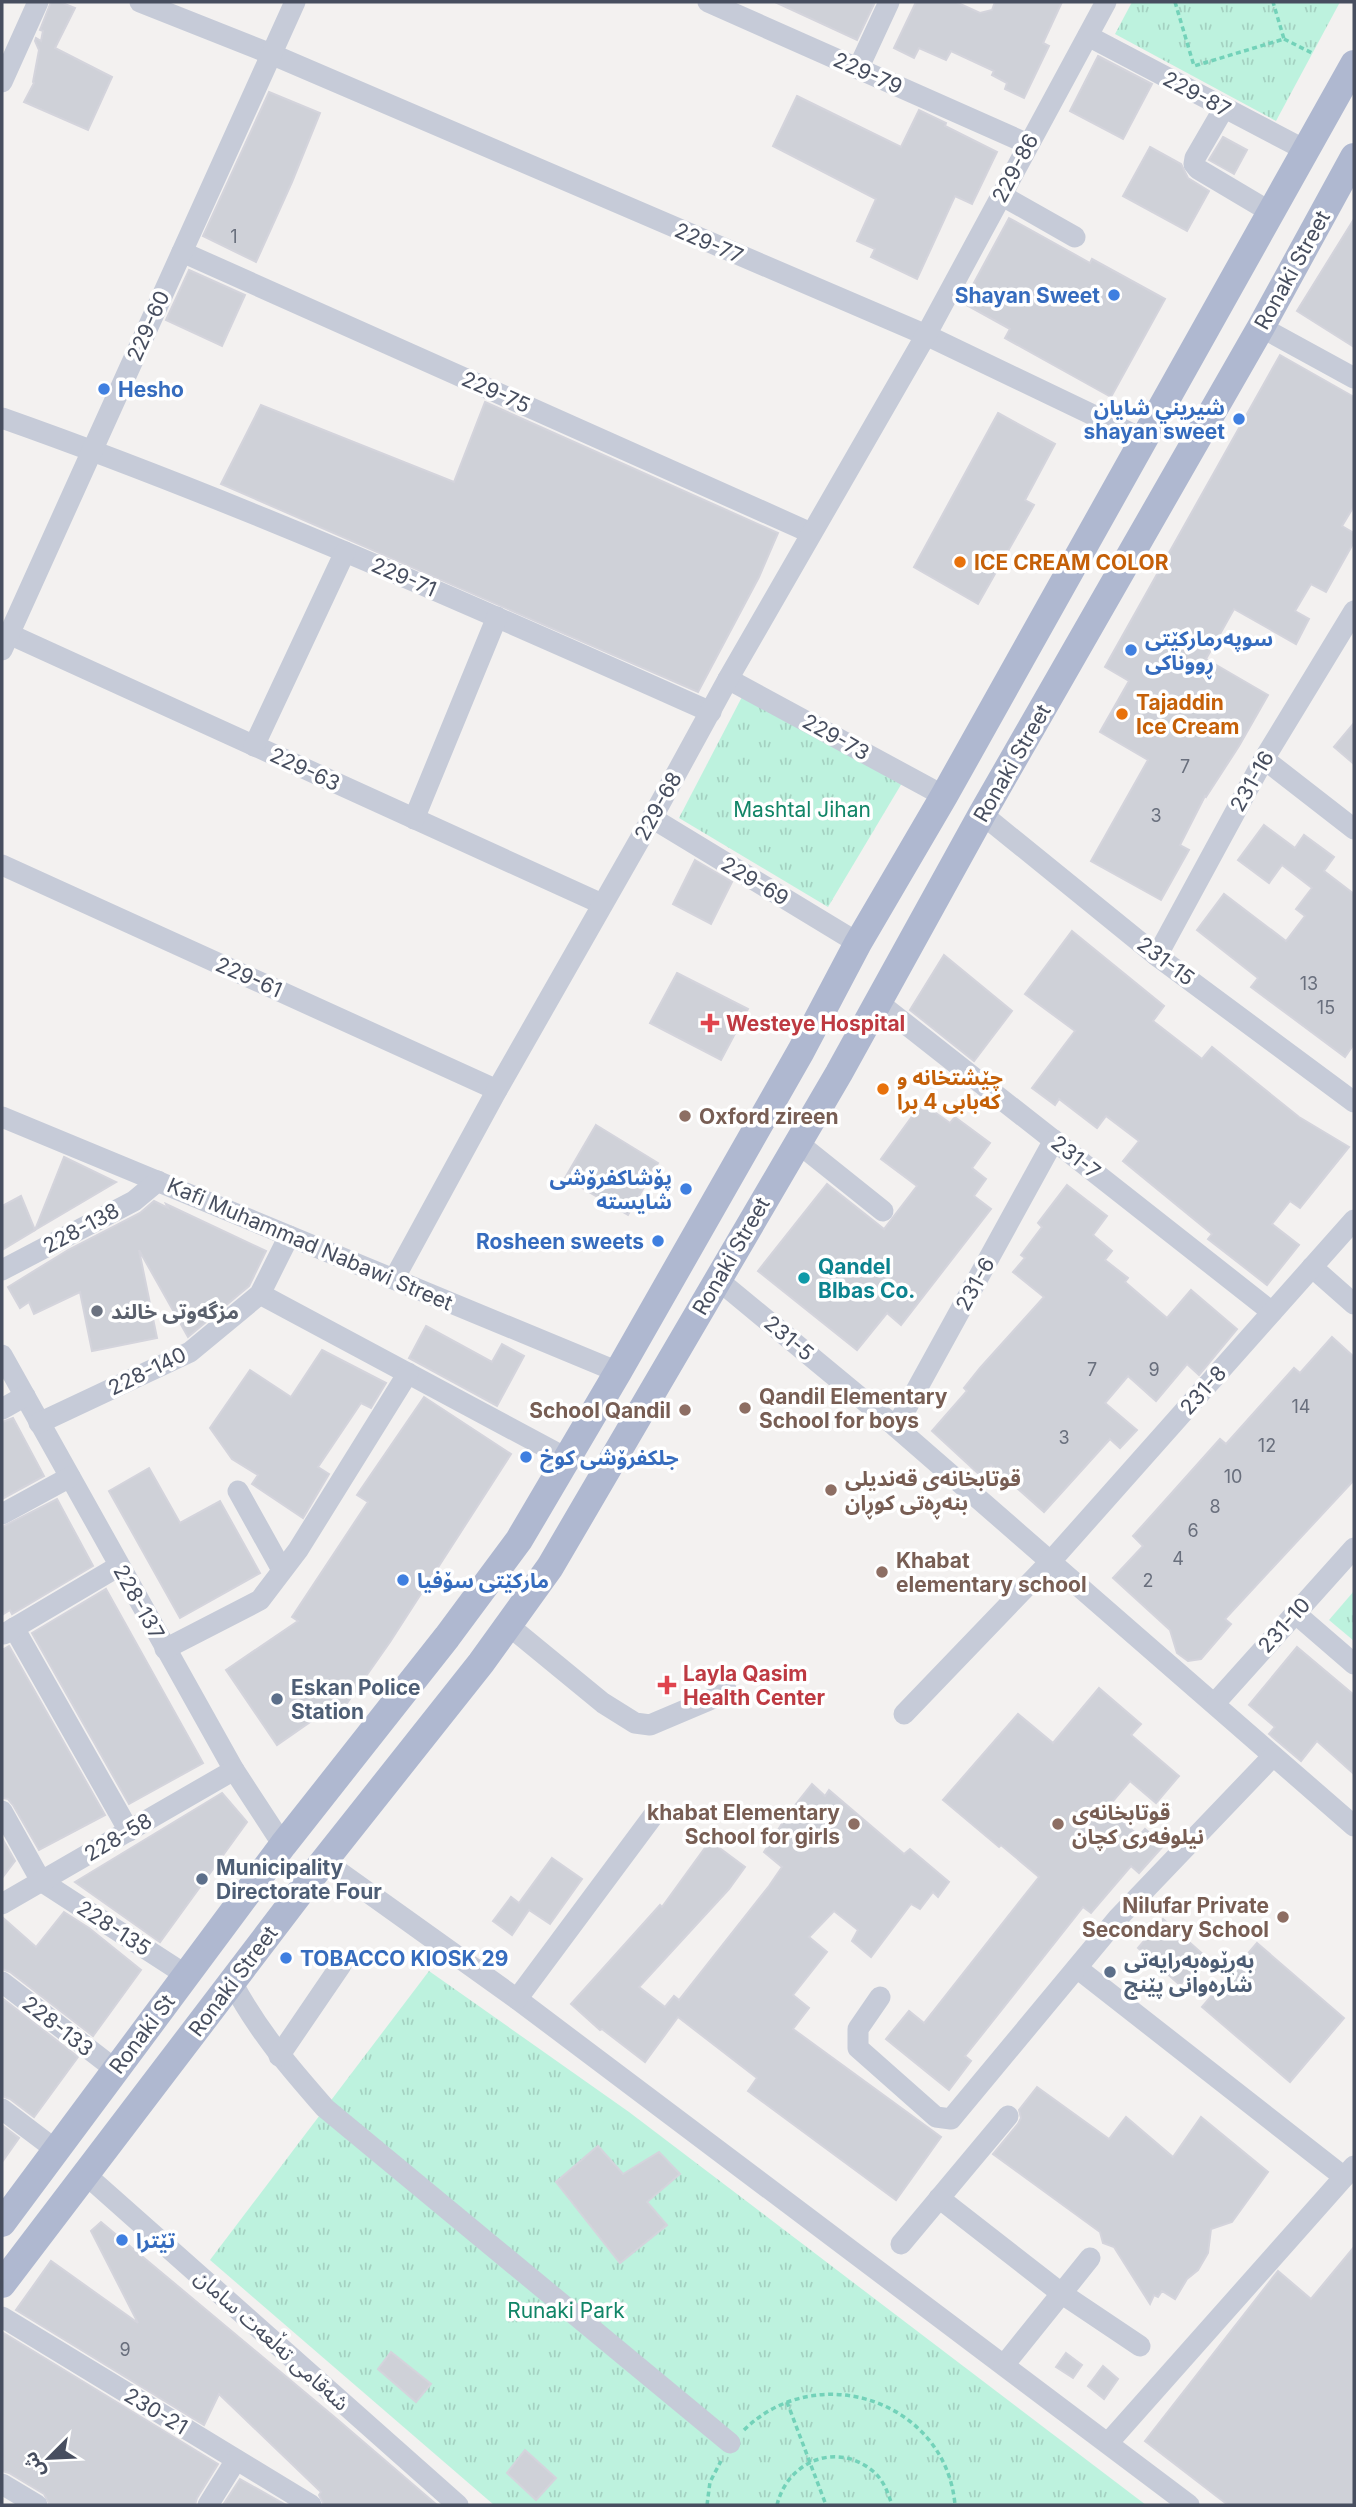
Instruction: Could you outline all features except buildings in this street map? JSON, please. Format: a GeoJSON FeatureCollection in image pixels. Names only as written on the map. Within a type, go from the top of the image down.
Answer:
{"type":"FeatureCollection","features":[{"type":"Feature","properties":{"kind":"main road","name":"Ronaki Street"},"geometry":{"type":"LineString","coordinates":[[283,1845],[447,1637],[519,1540],[794,1063],[858,943],[944,796],[1354,64]]}},
{"type":"Feature","properties":{"kind":"main road","name":"Ronaki Street"},"geometry":{"type":"LineString","coordinates":[[4,2274],[85,2174],[324,1861],[481,1663],[550,1567],[879,1003],[982,814],[1261,327],[1354,158]]}},
{"type":"Feature","properties":{"kind":"main road"},"geometry":{"type":"LineString","coordinates":[[447,1637],[481,1663]]}},
{"type":"Feature","properties":{"kind":"main road","name":"Ronaki St"},"geometry":{"type":"LineString","coordinates":[[2,2223],[283,1845]]}},
{"type":"Feature","properties":{"kind":"street"},"geometry":{"type":"LineString","coordinates":[[2,82],[38,2]]}},
{"type":"Feature","properties":{"kind":"street","name":"229-77"},"geometry":{"type":"LineString","coordinates":[[141,2],[271,54],[926,335],[1143,439]]}},
{"type":"Feature","properties":{"kind":"street","name":"229-60"},"geometry":{"type":"LineString","coordinates":[[5,642],[295,2]]}},
{"type":"Feature","properties":{"kind":"street","name":"229-79"},"geometry":{"type":"LineString","coordinates":[[708,2],[754,11],[858,69],[1028,144]]}},
{"type":"Feature","properties":{"kind":"street"},"geometry":{"type":"LineString","coordinates":[[858,69],[889,2]]}},
{"type":"Feature","properties":{"kind":"street","name":"229-86"},"geometry":{"type":"LineString","coordinates":[[926,335],[1106,2]]}},
{"type":"Feature","properties":{"kind":"street","name":"229-87"},"geometry":{"type":"LineString","coordinates":[[1088,36],[1307,151]]}},
{"type":"Feature","properties":{"kind":"street"},"geometry":{"type":"LineString","coordinates":[[1224,108],[1194,164],[1198,169],[1272,213]]}},
{"type":"Feature","properties":{"kind":"street"},"geometry":{"type":"LineString","coordinates":[[1001,195],[1075,237]]}},
{"type":"Feature","properties":{"kind":"street","name":"229-75"},"geometry":{"type":"LineString","coordinates":[[182,252],[811,533]]}},
{"type":"Feature","properties":{"kind":"street"},"geometry":{"type":"LineString","coordinates":[[1261,327],[1354,378]]}},
{"type":"Feature","properties":{"kind":"street","name":"229-68"},"geometry":{"type":"LineString","coordinates":[[394,1279],[728,679],[926,335]]}},
{"type":"Feature","properties":{"kind":"street","name":"229-71"},"geometry":{"type":"LineString","coordinates":[[2,418],[93,450],[345,552],[711,712]]}},
{"type":"Feature","properties":{"kind":"street"},"geometry":{"type":"LineString","coordinates":[[254,746],[345,552]]}},
{"type":"Feature","properties":{"kind":"street","name":"231-16"},"geometry":{"type":"LineString","coordinates":[[1157,956],[1264,760],[1354,611]]}},
{"type":"Feature","properties":{"kind":"street"},"geometry":{"type":"LineString","coordinates":[[414,819],[497,617]]}},
{"type":"Feature","properties":{"kind":"street","name":"229-63"},"geometry":{"type":"LineString","coordinates":[[5,642],[254,746],[602,904]]}},
{"type":"Feature","properties":{"kind":"street","name":"229-73"},"geometry":{"type":"LineString","coordinates":[[728,679],[944,796]]}},
{"type":"Feature","properties":{"kind":"street"},"geometry":{"type":"LineString","coordinates":[[1264,760],[1354,829]]}},
{"type":"Feature","properties":{"kind":"street","name":"231-15"},"geometry":{"type":"LineString","coordinates":[[982,814],[1157,956],[1354,1102]]}},
{"type":"Feature","properties":{"kind":"street","name":"229-69"},"geometry":{"type":"LineString","coordinates":[[652,818],[858,943]]}},
{"type":"Feature","properties":{"kind":"street","name":"229-61"},"geometry":{"type":"LineString","coordinates":[[2,865],[497,1090]]}},
{"type":"Feature","properties":{"kind":"street","name":"231-7"},"geometry":{"type":"LineString","coordinates":[[879,1003],[1272,1312]]}},
{"type":"Feature","properties":{"kind":"street","name":"Kafi Muhammad Nabawi Street"},"geometry":{"type":"LineString","coordinates":[[2,1117],[618,1372]]}},
{"type":"Feature","properties":{"kind":"street","name":"231-6"},"geometry":{"type":"LineString","coordinates":[[896,1427],[1054,1140]]}},
{"type":"Feature","properties":{"kind":"street"},"geometry":{"type":"LineString","coordinates":[[798,1143],[883,1211]]}},
{"type":"Feature","properties":{"kind":"street","name":"228-138"},"geometry":{"type":"LineString","coordinates":[[2,1270],[134,1201],[158,1181]]}},
{"type":"Feature","properties":{"kind":"street","name":"231-8"},"geometry":{"type":"LineString","coordinates":[[904,1714],[1051,1561],[1354,1220]]}},
{"type":"Feature","properties":{"kind":"street","name":"228-140"},"geometry":{"type":"LineString","coordinates":[[39,1423],[190,1352],[260,1294],[289,1236]]}},
{"type":"Feature","properties":{"kind":"street"},"geometry":{"type":"LineString","coordinates":[[1312,1267],[1354,1304]]}},
{"type":"Feature","properties":{"kind":"street","name":"231-5"},"geometry":{"type":"LineString","coordinates":[[717,1279],[896,1427],[1354,1826]]}},
{"type":"Feature","properties":{"kind":"street"},"geometry":{"type":"LineString","coordinates":[[260,1294],[566,1458]]}},
{"type":"Feature","properties":{"kind":"street","name":"228-137"},"geometry":{"type":"LineString","coordinates":[[2,1355],[234,1770],[283,1845]]}},
{"type":"Feature","properties":{"kind":"street"},"geometry":{"type":"LineString","coordinates":[[165,1649],[260,1600],[298,1550],[408,1373]]}},
{"type":"Feature","properties":{"kind":"street"},"geometry":{"type":"LineString","coordinates":[[2,1409],[25,1396]]}},
{"type":"Feature","properties":{"kind":"street"},"geometry":{"type":"LineString","coordinates":[[2,1514],[70,1477]]}},
{"type":"Feature","properties":{"kind":"street"},"geometry":{"type":"LineString","coordinates":[[238,1490],[282,1570]]}},
{"type":"Feature","properties":{"kind":"street","name":"231-10"},"geometry":{"type":"LineString","coordinates":[[1215,1703],[1354,1548]]}},
{"type":"Feature","properties":{"kind":"street"},"geometry":{"type":"LineString","coordinates":[[119,1566],[8,1631],[129,1831]]}},
{"type":"Feature","properties":{"kind":"street"},"geometry":{"type":"LineString","coordinates":[[1295,1613],[1354,1664]]}},
{"type":"Feature","properties":{"kind":"street"},"geometry":{"type":"LineString","coordinates":[[508,1625],[603,1703],[635,1723],[650,1725],[728,1692]]}},
{"type":"Feature","properties":{"kind":"street"},"geometry":{"type":"LineString","coordinates":[[880,1997],[858,2028],[858,2048],[936,2117],[951,2119],[1118,1918],[1273,1756]]}},
{"type":"Feature","properties":{"kind":"street","name":"228-58"},"geometry":{"type":"LineString","coordinates":[[2,1904],[234,1770]]}},
{"type":"Feature","properties":{"kind":"street"},"geometry":{"type":"LineString","coordinates":[[2,1811],[41,1881]]}},
{"type":"Feature","properties":{"kind":"street"},"geometry":{"type":"LineString","coordinates":[[517,1999],[653,1816]]}},
{"type":"Feature","properties":{"kind":"street"},"geometry":{"type":"LineString","coordinates":[[324,1861],[517,1999],[1189,2505]]}},
{"type":"Feature","properties":{"kind":"street","name":"228-135"},"geometry":{"type":"LineString","coordinates":[[41,1881],[186,1975]]}},
{"type":"Feature","properties":{"kind":"street"},"geometry":{"type":"LineString","coordinates":[[279,2056],[341,1965]]}},
{"type":"Feature","properties":{"kind":"street"},"geometry":{"type":"LineString","coordinates":[[1077,1968],[1349,2172],[1108,2444]]}},
{"type":"Feature","properties":{"kind":"street","name":"228-133"},"geometry":{"type":"LineString","coordinates":[[2,1982],[116,2070]]}},
{"type":"Feature","properties":{"kind":"street"},"geometry":{"type":"LineString","coordinates":[[232,1982],[248,2014],[279,2056],[326,2108],[730,2443]]}},
{"type":"Feature","properties":{"kind":"street"},"geometry":{"type":"LineString","coordinates":[[2,2109],[56,2150]]}},
{"type":"Feature","properties":{"kind":"street"},"geometry":{"type":"LineString","coordinates":[[901,2244],[1008,2116]]}},
{"type":"Feature","properties":{"kind":"street","name":"شەقامی تەڵعەت سامان"},"geometry":{"type":"LineString","coordinates":[[85,2174],[458,2505]]}},
{"type":"Feature","properties":{"kind":"street"},"geometry":{"type":"LineString","coordinates":[[939,2198],[1061,2293],[1140,2346]]}},
{"type":"Feature","properties":{"kind":"street"},"geometry":{"type":"LineString","coordinates":[[1004,2365],[1090,2258]]}},
{"type":"Feature","properties":{"kind":"street","name":"230-21"},"geometry":{"type":"LineString","coordinates":[[2,2317],[311,2505]]}},
{"type":"Feature","properties":{"kind":"street"},"geometry":{"type":"LineString","coordinates":[[208,2505],[236,2460]]}},
{"type":"Feature","properties":{"kind":"street"},"geometry":{"type":"LineString","coordinates":[[2,2484],[37,2505]]}},
{"type":"Feature","properties":{"kind":"path"},"geometry":{"type":"LineString","coordinates":[[1175,2],[1194,66],[1284,39],[1312,53]]}},
{"type":"Feature","properties":{"kind":"path"},"geometry":{"type":"LineString","coordinates":[[1273,2],[1284,39]]}},
{"type":"Feature","properties":{"kind":"path"},"geometry":{"type":"LineString","coordinates":[[708,2505],[710,2482],[730,2443],[759,2415],[795,2397],[835,2392],[875,2400],[910,2420],[937,2451],[954,2488],[955,2505]]}},
{"type":"Feature","properties":{"kind":"path"},"geometry":{"type":"LineString","coordinates":[[786,2402],[826,2505]]}},
{"type":"Feature","properties":{"kind":"path"},"geometry":{"type":"LineString","coordinates":[[777,2505],[780,2492],[791,2475],[810,2462],[827,2457],[844,2457],[861,2463],[876,2474],[892,2505]]}},
{"type":"Feature","properties":{"kind":"green space"},"geometry":{"type":"Polygon","coordinates":[[[1132,2],[1340,2],[1276,121],[1115,34],[1132,2]]]}},
{"type":"Feature","properties":{"kind":"green space","name":"Mashtal Jihan"},"geometry":{"type":"Polygon","coordinates":[[[743,695],[902,783],[828,907],[679,818],[743,695]]]}},
{"type":"Feature","properties":{"kind":"green space"},"geometry":{"type":"Polygon","coordinates":[[[1354,1591],[1354,1641],[1329,1620],[1354,1591]]]}},
{"type":"Feature","properties":{"kind":"green space","name":"Runaki Park"},"geometry":{"type":"Polygon","coordinates":[[[429,1971],[629,2112],[1146,2505],[494,2505],[210,2260],[429,1971]]]}},
{"type":"Feature","properties":{"kind":"place","name":"Shayan Sweet"},"geometry":{"type":"Point","coordinates":[1114,295]}},
{"type":"Feature","properties":{"kind":"place","name":"Hesho"},"geometry":{"type":"Point","coordinates":[104,389]}},
{"type":"Feature","properties":{"kind":"place","name":"شيريني شايان shayan sweet"},"geometry":{"type":"Point","coordinates":[1239,419]}},
{"type":"Feature","properties":{"kind":"place","name":"ICE CREAM COLOR"},"geometry":{"type":"Point","coordinates":[960,562]}},
{"type":"Feature","properties":{"kind":"place","name":"سوپەرمارکێتی ڕووناکی"},"geometry":{"type":"Point","coordinates":[1131,650]}},
{"type":"Feature","properties":{"kind":"place","name":"Tajaddin Ice Cream"},"geometry":{"type":"Point","coordinates":[1122,714]}},
{"type":"Feature","properties":{"kind":"place","name":"Westeye Hospital"},"geometry":{"type":"Point","coordinates":[710,1023]}},
{"type":"Feature","properties":{"kind":"place","name":"چێشتخانە و کەبابی 4 برا"},"geometry":{"type":"Point","coordinates":[883,1089]}},
{"type":"Feature","properties":{"kind":"place","name":"Oxford zireen"},"geometry":{"type":"Point","coordinates":[685,1116]}},
{"type":"Feature","properties":{"kind":"place","name":"پۆشاکفرۆشی شایستە"},"geometry":{"type":"Point","coordinates":[686,1189]}},
{"type":"Feature","properties":{"kind":"place","name":"Rosheen sweets"},"geometry":{"type":"Point","coordinates":[658,1241]}},
{"type":"Feature","properties":{"kind":"place","name":"Qandel Blbas Co."},"geometry":{"type":"Point","coordinates":[804,1278]}},
{"type":"Feature","properties":{"kind":"place","name":"مزگەوتی خالند"},"geometry":{"type":"Point","coordinates":[97,1311]}},
{"type":"Feature","properties":{"kind":"place","name":"Qandil Elementary School for boys"},"geometry":{"type":"Point","coordinates":[745,1408]}},
{"type":"Feature","properties":{"kind":"place","name":"School Qandil"},"geometry":{"type":"Point","coordinates":[685,1410]}},
{"type":"Feature","properties":{"kind":"place","name":"جلکفرۆشی کوخ"},"geometry":{"type":"Point","coordinates":[526,1457]}},
{"type":"Feature","properties":{"kind":"place","name":"قوتابخانەی قەندیلی بنەڕەتی کوڕان"},"geometry":{"type":"Point","coordinates":[831,1490]}},
{"type":"Feature","properties":{"kind":"place","name":"Khabat elementary school"},"geometry":{"type":"Point","coordinates":[882,1572]}},
{"type":"Feature","properties":{"kind":"place","name":"مارکێتی سۆفیا"},"geometry":{"type":"Point","coordinates":[403,1580]}},
{"type":"Feature","properties":{"kind":"place","name":"Layla Qasim Health Center"},"geometry":{"type":"Point","coordinates":[667,1685]}},
{"type":"Feature","properties":{"kind":"place","name":"Eskan Police Station"},"geometry":{"type":"Point","coordinates":[277,1699]}},
{"type":"Feature","properties":{"kind":"place","name":"khabat Elementary School for girls"},"geometry":{"type":"Point","coordinates":[854,1824]}},
{"type":"Feature","properties":{"kind":"place","name":"قوتابخانەی نیلوفەری کچان"},"geometry":{"type":"Point","coordinates":[1058,1824]}},
{"type":"Feature","properties":{"kind":"place","name":"Municipality Directorate Four"},"geometry":{"type":"Point","coordinates":[202,1879]}},
{"type":"Feature","properties":{"kind":"place","name":"Nilufar Private Secondary School"},"geometry":{"type":"Point","coordinates":[1283,1917]}},
{"type":"Feature","properties":{"kind":"place","name":"TOBACCO KIOSK 29"},"geometry":{"type":"Point","coordinates":[286,1958]}},
{"type":"Feature","properties":{"kind":"place","name":"بەڕێوەبەرایەتی شارەوانی پێنج"},"geometry":{"type":"Point","coordinates":[1110,1972]}},
{"type":"Feature","properties":{"kind":"place","name":"تێترا"},"geometry":{"type":"Point","coordinates":[122,2240]}}]}
